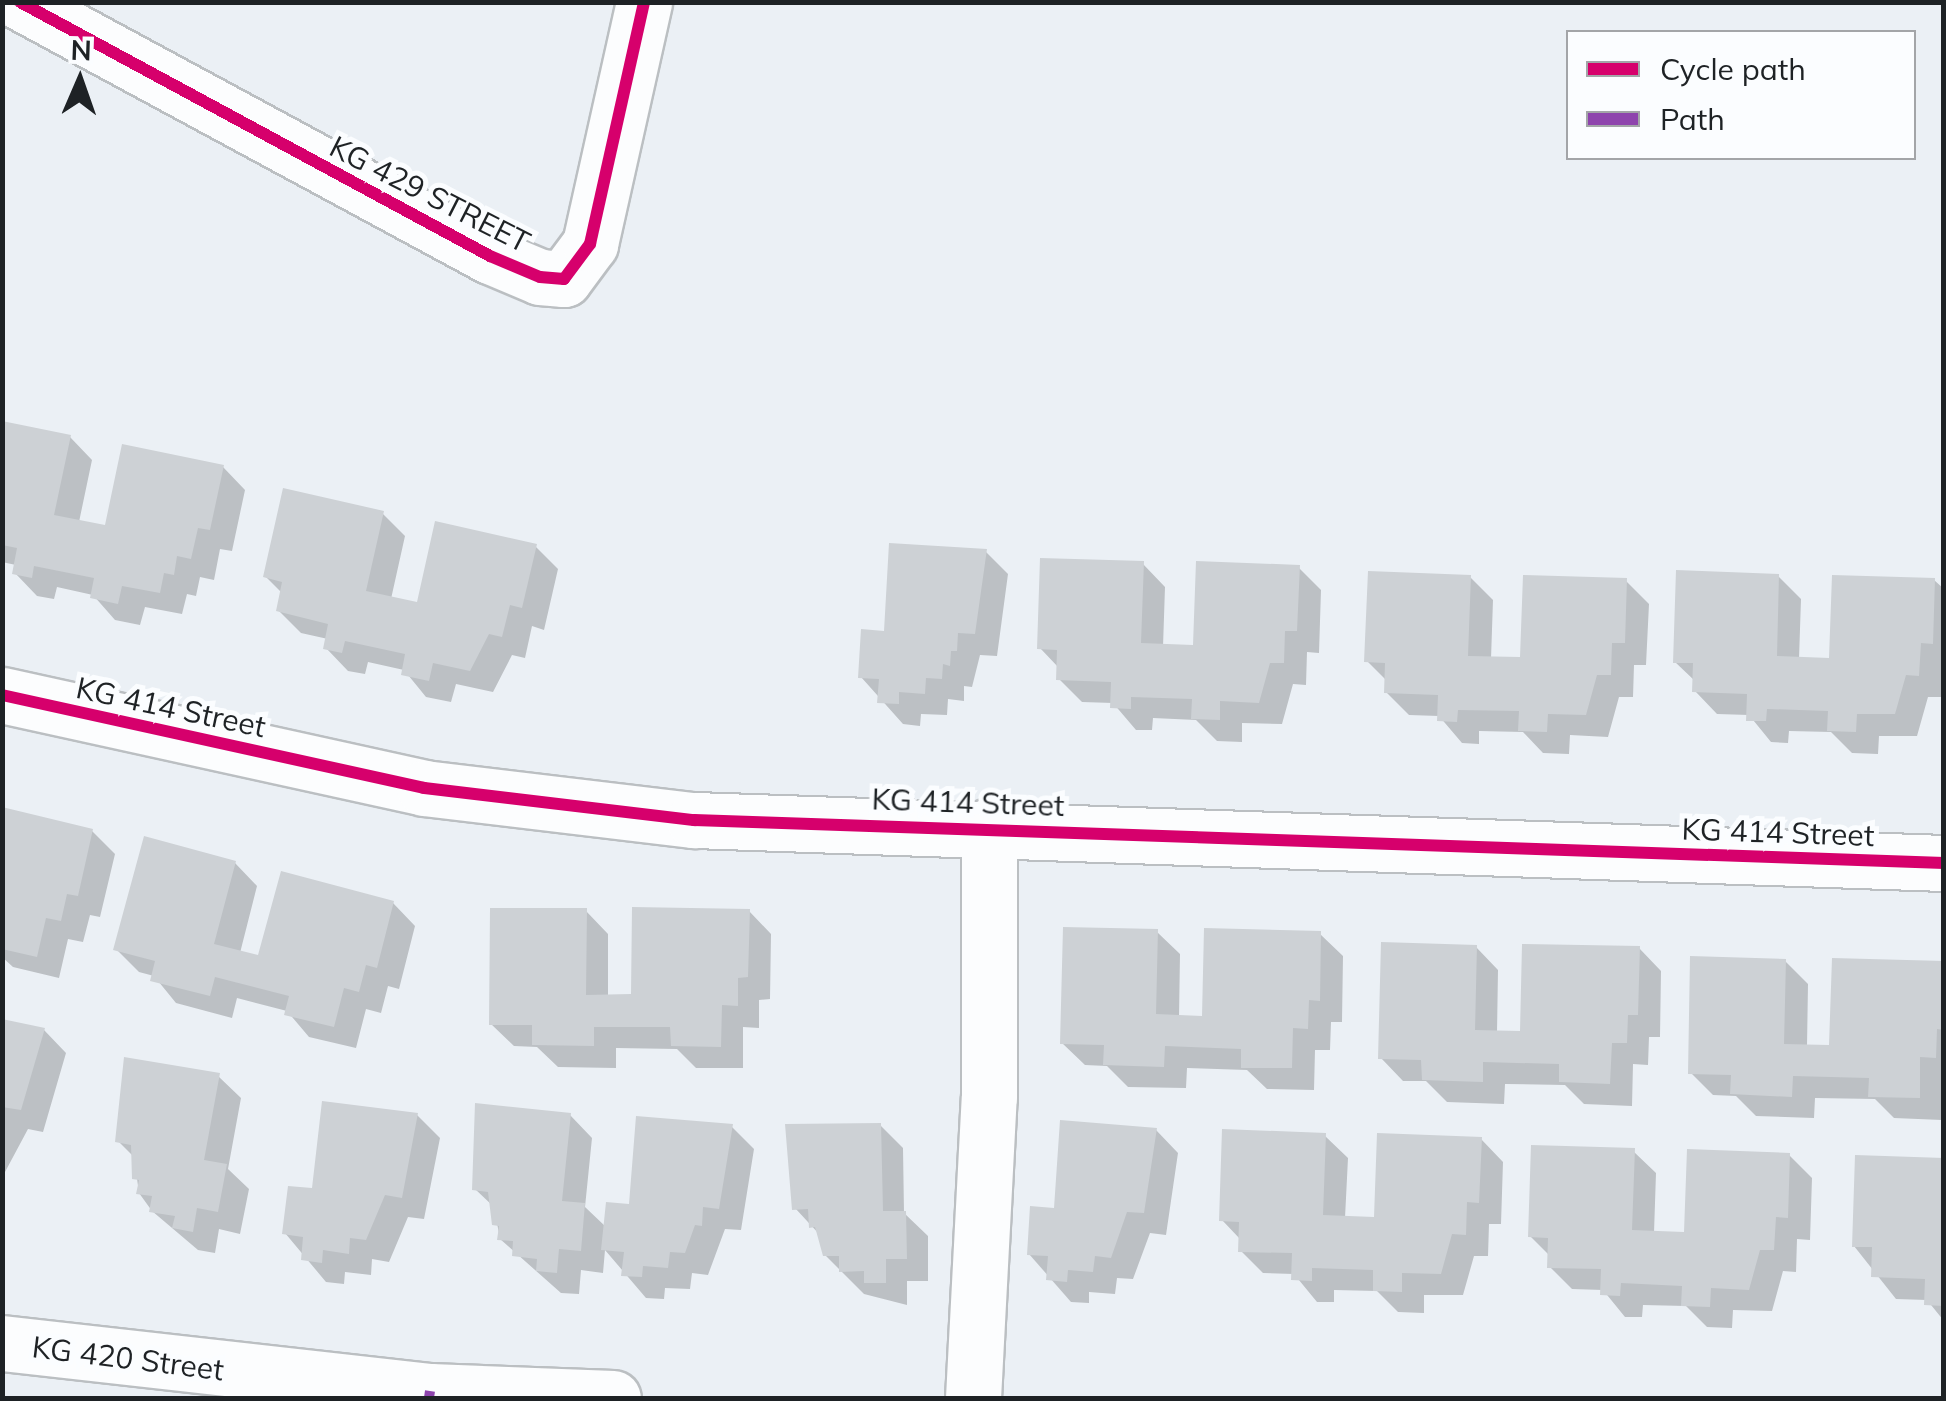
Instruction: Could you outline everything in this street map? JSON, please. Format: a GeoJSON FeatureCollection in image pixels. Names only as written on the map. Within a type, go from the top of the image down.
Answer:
{"type":"FeatureCollection","features":[{"type":"Feature","properties":{"kind":"street","name":"KG 429 STREET"},"geometry":{"type":"LineString","coordinates":[[20,2],[490,256],[540,277],[564,279],[590,244],[644,2]]}},
{"type":"Feature","properties":{"kind":"street","name":"KG 414 Street"},"geometry":{"type":"LineString","coordinates":[[2,695],[424,788],[694,820],[989,826],[1944,863]]}},
{"type":"Feature","properties":{"kind":"street"},"geometry":{"type":"LineString","coordinates":[[973,1398],[989,1097],[989,826]]}},
{"type":"Feature","properties":{"kind":"street","name":"KG 420 Street"},"geometry":{"type":"LineString","coordinates":[[2,1342],[410,1389],[613,1398]]}},
{"type":"Feature","properties":{"kind":"building"},"geometry":{"type":"Polygon","coordinates":[[[2,421],[71,435],[54,515],[105,525],[122,444],[224,465],[210,530],[198,528],[191,559],[177,556],[174,575],[164,573],[160,593],[122,586],[118,604],[90,598],[94,578],[34,566],[32,578],[12,574],[17,548],[2,545],[2,421]]]}},
{"type":"Feature","properties":{"kind":"building"},"geometry":{"type":"Polygon","coordinates":[[[283,488],[384,511],[366,591],[417,602],[435,521],[537,544],[522,608],[510,605],[502,637],[489,634],[470,671],[433,663],[429,681],[401,675],[405,654],[345,641],[342,653],[323,649],[328,624],[276,611],[282,582],[263,577],[283,488]]]}},
{"type":"Feature","properties":{"kind":"building"},"geometry":{"type":"Polygon","coordinates":[[[889,543],[987,549],[975,634],[958,633],[957,651],[951,651],[950,666],[943,664],[942,679],[926,678],[925,694],[899,692],[899,704],[877,703],[879,679],[858,678],[861,629],[884,631],[889,543]]]}},
{"type":"Feature","properties":{"kind":"building"},"geometry":{"type":"Polygon","coordinates":[[[1040,558],[1144,561],[1141,643],[1193,645],[1196,561],[1300,565],[1297,631],[1285,631],[1284,663],[1270,663],[1259,703],[1220,701],[1220,720],[1191,719],[1192,699],[1131,697],[1131,709],[1110,708],[1111,682],[1056,680],[1057,650],[1037,649],[1040,558]]]}},
{"type":"Feature","properties":{"kind":"building"},"geometry":{"type":"Polygon","coordinates":[[[1676,570],[1779,574],[1777,656],[1829,658],[1832,575],[1935,578],[1933,644],[1921,643],[1919,676],[1906,675],[1895,714],[1857,714],[1856,732],[1827,731],[1828,711],[1767,709],[1766,721],[1746,721],[1747,694],[1692,692],[1693,663],[1673,663],[1676,570]]]}},
{"type":"Feature","properties":{"kind":"building"},"geometry":{"type":"Polygon","coordinates":[[[1368,571],[1471,575],[1468,656],[1520,657],[1523,575],[1627,578],[1625,643],[1612,643],[1611,675],[1597,675],[1586,715],[1548,714],[1547,732],[1518,731],[1519,711],[1458,710],[1457,722],[1437,721],[1438,695],[1384,693],[1385,663],[1364,662],[1368,571]]]}},
{"type":"Feature","properties":{"kind":"building"},"geometry":{"type":"Polygon","coordinates":[[[2,807],[93,829],[78,896],[67,894],[61,921],[46,918],[37,957],[2,949],[2,807]]]}},
{"type":"Feature","properties":{"kind":"building"},"geometry":{"type":"Polygon","coordinates":[[[144,836],[236,861],[214,944],[258,955],[281,871],[394,901],[377,968],[366,965],[359,992],[344,988],[334,1027],[284,1015],[289,996],[215,977],[210,996],[150,981],[155,961],[113,950],[144,836]]]}},
{"type":"Feature","properties":{"kind":"building"},"geometry":{"type":"Polygon","coordinates":[[[632,907],[750,909],[748,977],[738,978],[738,1006],[722,1005],[721,1047],[671,1046],[670,1027],[594,1027],[594,1046],[532,1045],[532,1025],[489,1025],[490,908],[587,908],[586,995],[631,994],[632,907]]]}},
{"type":"Feature","properties":{"kind":"building"},"geometry":{"type":"Polygon","coordinates":[[[1063,927],[1158,929],[1156,1014],[1202,1016],[1204,928],[1321,931],[1320,1001],[1309,1000],[1308,1029],[1293,1028],[1292,1068],[1241,1068],[1241,1049],[1165,1046],[1164,1067],[1103,1065],[1104,1045],[1060,1044],[1063,927]]]}},
{"type":"Feature","properties":{"kind":"building"},"geometry":{"type":"Polygon","coordinates":[[[1381,942],[1477,945],[1475,1030],[1520,1031],[1522,944],[1640,946],[1638,1015],[1628,1015],[1627,1043],[1612,1043],[1610,1084],[1559,1082],[1559,1064],[1483,1062],[1483,1082],[1422,1080],[1421,1060],[1378,1059],[1381,942]]]}},
{"type":"Feature","properties":{"kind":"building"},"geometry":{"type":"Polygon","coordinates":[[[1690,956],[1786,959],[1784,1044],[1829,1045],[1832,958],[1944,961],[1944,1030],[1937,1029],[1936,1058],[1920,1057],[1920,1098],[1868,1097],[1869,1078],[1793,1076],[1792,1097],[1730,1094],[1731,1075],[1688,1074],[1690,956]]]}},
{"type":"Feature","properties":{"kind":"building"},"geometry":{"type":"Polygon","coordinates":[[[2,1019],[45,1028],[21,1110],[2,1107],[2,1019]]]}},
{"type":"Feature","properties":{"kind":"building"},"geometry":{"type":"Polygon","coordinates":[[[124,1057],[220,1073],[204,1160],[227,1164],[218,1212],[197,1208],[193,1232],[172,1228],[175,1216],[149,1212],[152,1196],[136,1194],[139,1180],[132,1179],[131,1145],[115,1142],[124,1057]]]}},
{"type":"Feature","properties":{"kind":"building"},"geometry":{"type":"Polygon","coordinates":[[[322,1101],[418,1113],[402,1198],[385,1195],[366,1240],[350,1238],[349,1254],[323,1250],[322,1263],[301,1260],[303,1237],[282,1234],[288,1186],[312,1188],[322,1101]]]}},
{"type":"Feature","properties":{"kind":"building"},"geometry":{"type":"Polygon","coordinates":[[[475,1103],[571,1113],[562,1201],[585,1203],[581,1251],[559,1249],[557,1273],[536,1271],[537,1259],[512,1256],[513,1241],[497,1240],[499,1226],[492,1225],[488,1192],[472,1190],[475,1103]]]}},
{"type":"Feature","properties":{"kind":"building"},"geometry":{"type":"Polygon","coordinates":[[[636,1116],[733,1124],[719,1209],[703,1207],[702,1226],[695,1225],[685,1253],[670,1252],[668,1268],[643,1266],[642,1277],[621,1276],[624,1252],[601,1250],[606,1202],[629,1204],[636,1116]]]}},
{"type":"Feature","properties":{"kind":"building"},"geometry":{"type":"Polygon","coordinates":[[[1060,1120],[1157,1128],[1144,1213],[1127,1212],[1111,1258],[1095,1256],[1093,1272],[1068,1270],[1067,1282],[1046,1280],[1048,1256],[1027,1255],[1030,1206],[1054,1208],[1060,1120]]]}},
{"type":"Feature","properties":{"kind":"building"},"geometry":{"type":"Polygon","coordinates":[[[881,1123],[883,1211],[906,1211],[907,1259],[886,1259],[886,1283],[864,1283],[864,1271],[839,1272],[839,1256],[823,1256],[815,1227],[809,1228],[808,1209],[792,1210],[785,1124],[881,1123]]]}},
{"type":"Feature","properties":{"kind":"building"},"geometry":{"type":"Polygon","coordinates":[[[1222,1129],[1326,1133],[1323,1215],[1374,1217],[1377,1133],[1482,1137],[1479,1203],[1467,1202],[1466,1235],[1452,1234],[1441,1274],[1402,1273],[1402,1292],[1373,1291],[1373,1270],[1312,1268],[1312,1281],[1291,1280],[1292,1253],[1238,1252],[1239,1222],[1219,1221],[1222,1129]]]}},
{"type":"Feature","properties":{"kind":"building"},"geometry":{"type":"Polygon","coordinates":[[[1531,1145],[1635,1148],[1632,1230],[1684,1232],[1687,1149],[1790,1153],[1788,1218],[1776,1217],[1774,1250],[1760,1250],[1749,1290],[1711,1288],[1710,1307],[1681,1306],[1682,1286],[1621,1283],[1620,1296],[1600,1295],[1601,1269],[1547,1268],[1548,1238],[1528,1237],[1531,1145]]]}},
{"type":"Feature","properties":{"kind":"building"},"geometry":{"type":"Polygon","coordinates":[[[1855,1155],[1944,1158],[1944,1306],[1924,1305],[1925,1279],[1871,1277],[1872,1247],[1852,1247],[1855,1155]]]}},
{"type":"Feature","properties":{"kind":"marked path"},"geometry":{"type":"LineString","coordinates":[[429,1398],[430,1391]]}},
{"type":"Feature","properties":{"kind":"cycle path"},"geometry":{"type":"LineString","coordinates":[[20,2],[490,256],[540,277],[564,279],[590,244],[644,2]]}},
{"type":"Feature","properties":{"kind":"cycle path"},"geometry":{"type":"LineString","coordinates":[[2,695],[424,788],[694,820],[1944,863]]}}]}
